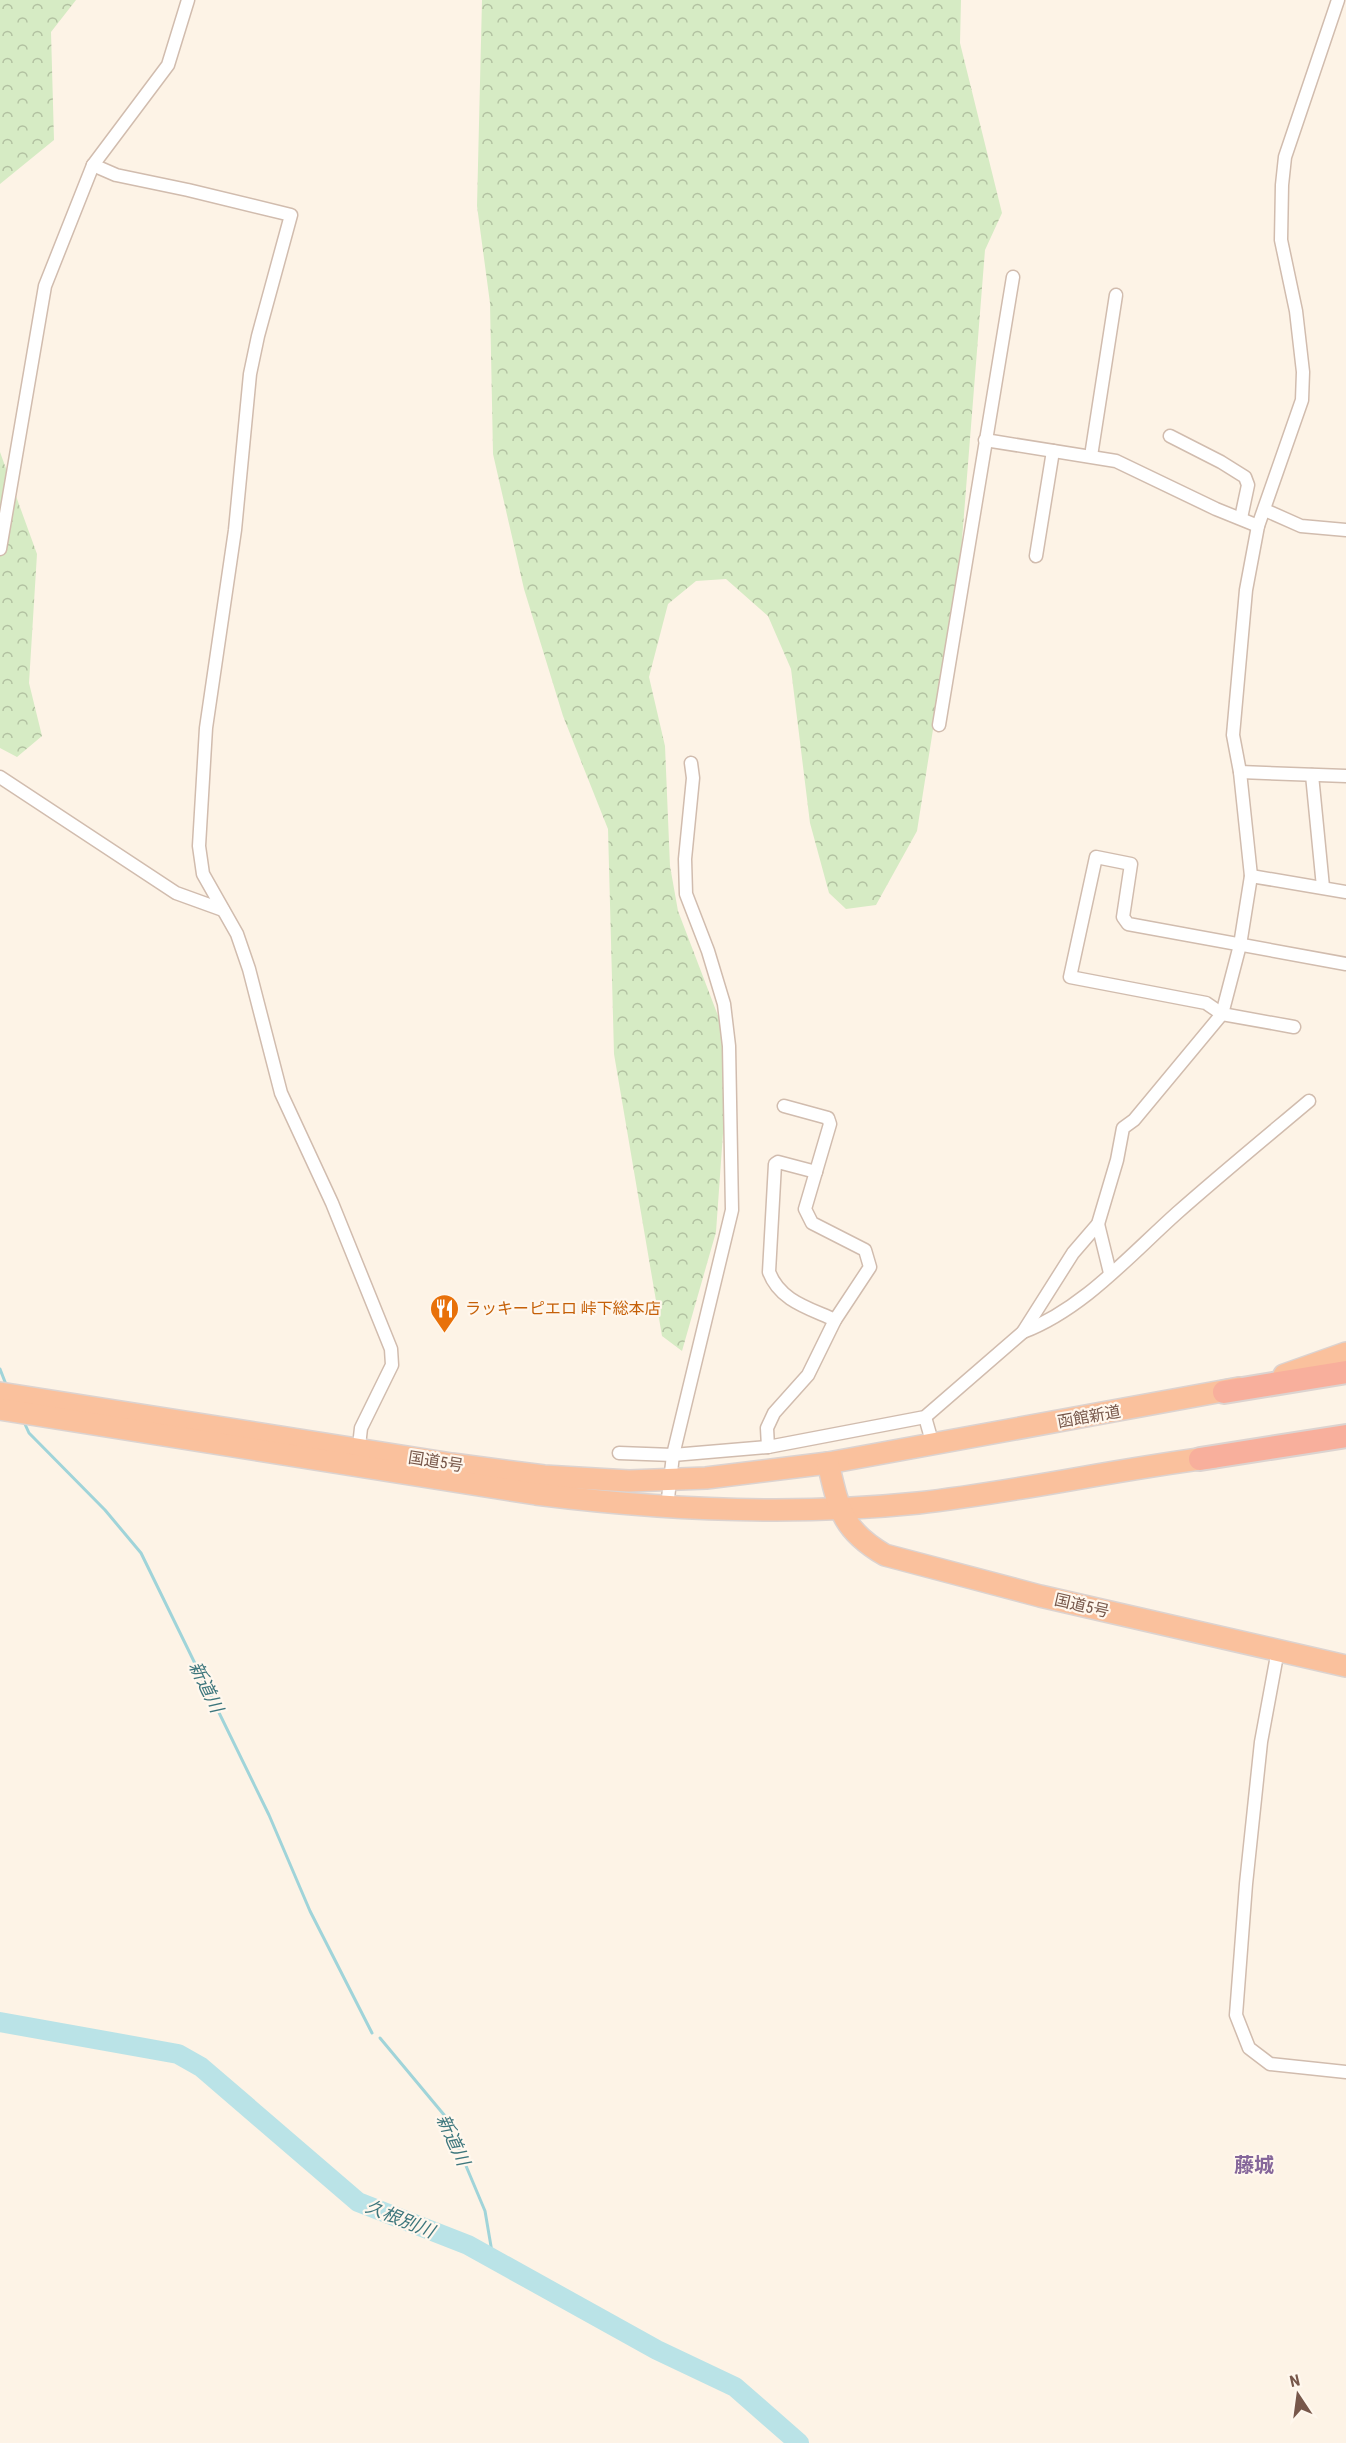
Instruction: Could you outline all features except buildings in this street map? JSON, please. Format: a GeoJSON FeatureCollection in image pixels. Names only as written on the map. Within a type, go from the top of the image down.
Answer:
{"type":"FeatureCollection","features":[{"type":"Feature","properties":{"kind":"highway","name":"函館新道"},"geometry":{"type":"LineString","coordinates":[[828,1463],[1224,1392],[1297,1371],[1346,1353]]}},
{"type":"Feature","properties":{"kind":"highway"},"geometry":{"type":"LineString","coordinates":[[1224,1392],[1346,1372]]}},
{"type":"Feature","properties":{"kind":"highway","name":"国道5号"},"geometry":{"type":"LineString","coordinates":[[0,1393],[28,1406]]}},
{"type":"Feature","properties":{"kind":"highway","name":"国道5号"},"geometry":{"type":"LineString","coordinates":[[0,1409],[28,1406],[357,1458],[558,1496],[667,1507],[838,1509]]}},
{"type":"Feature","properties":{"kind":"highway"},"geometry":{"type":"LineString","coordinates":[[838,1509],[1018,1490],[1200,1458],[1346,1436]]}},
{"type":"Feature","properties":{"kind":"highway"},"geometry":{"type":"LineString","coordinates":[[1200,1458],[1346,1446]]}},
{"type":"Feature","properties":{"kind":"highway","name":"国道5号"},"geometry":{"type":"LineString","coordinates":[[357,1458],[544,1476],[670,1480],[744,1475],[828,1463],[838,1509],[849,1527],[863,1542],[885,1555],[1041,1596],[1346,1666]]}},
{"type":"Feature","properties":{"kind":"street"},"geometry":{"type":"LineString","coordinates":[[0,549],[45,286],[93,165],[168,65],[188,0]]}},
{"type":"Feature","properties":{"kind":"street"},"geometry":{"type":"LineString","coordinates":[[619,1453],[674,1455],[768,1447],[926,1417],[1023,1332],[1073,1253],[1098,1224],[1117,1160],[1123,1128],[1134,1120],[1222,1014],[1240,945],[1251,876],[1240,772],[1233,735],[1246,590],[1258,526],[1302,400],[1303,372],[1296,311],[1281,240],[1280,207],[1285,157],[1338,0]]}},
{"type":"Feature","properties":{"kind":"street"},"geometry":{"type":"LineString","coordinates":[[93,165],[116,176],[188,190],[291,215],[250,374],[235,530],[206,728],[199,846],[203,874],[237,934],[249,969],[281,1093],[332,1203],[391,1349],[392,1365],[361,1428],[357,1458]]}},
{"type":"Feature","properties":{"kind":"street"},"geometry":{"type":"LineString","coordinates":[[939,725],[1013,277]]}},
{"type":"Feature","properties":{"kind":"street"},"geometry":{"type":"LineString","coordinates":[[1091,456],[1116,295]]}},
{"type":"Feature","properties":{"kind":"street"},"geometry":{"type":"LineString","coordinates":[[1170,436],[1245,477],[1248,485],[1241,518]]}},
{"type":"Feature","properties":{"kind":"street"},"geometry":{"type":"LineString","coordinates":[[985,440],[1116,461],[1216,509],[1258,526]]}},
{"type":"Feature","properties":{"kind":"street"},"geometry":{"type":"LineString","coordinates":[[1035,556],[1053,451]]}},
{"type":"Feature","properties":{"kind":"street"},"geometry":{"type":"LineString","coordinates":[[1265,510],[1301,526],[1346,530]]}},
{"type":"Feature","properties":{"kind":"street"},"geometry":{"type":"LineString","coordinates":[[667,1507],[674,1455],[732,1210],[729,1047],[724,1004],[708,951],[686,894],[685,859],[693,778],[691,763]]}},
{"type":"Feature","properties":{"kind":"street"},"geometry":{"type":"LineString","coordinates":[[1240,772],[1346,776]]}},
{"type":"Feature","properties":{"kind":"street"},"geometry":{"type":"LineString","coordinates":[[1312,775],[1323,887]]}},
{"type":"Feature","properties":{"kind":"street"},"geometry":{"type":"LineString","coordinates":[[0,777],[176,893],[223,910]]}},
{"type":"Feature","properties":{"kind":"street"},"geometry":{"type":"LineString","coordinates":[[1294,1027],[1222,1014],[1206,1003],[1070,977],[1095,857],[1131,864],[1123,916],[1128,924],[1346,964]]}},
{"type":"Feature","properties":{"kind":"street"},"geometry":{"type":"LineString","coordinates":[[1251,876],[1346,892]]}},
{"type":"Feature","properties":{"kind":"street"},"geometry":{"type":"LineString","coordinates":[[1023,1332],[1046,1324],[1063,1312],[1309,1101]]}},
{"type":"Feature","properties":{"kind":"street"},"geometry":{"type":"LineString","coordinates":[[768,1447],[767,1428],[774,1413],[808,1375],[835,1320],[870,1267],[869,1256],[865,1250],[812,1223],[807,1218],[805,1209],[830,1124],[828,1118],[784,1106]]}},
{"type":"Feature","properties":{"kind":"street"},"geometry":{"type":"LineString","coordinates":[[816,1172],[778,1162],[775,1164],[769,1272],[773,1283],[792,1301],[835,1320]]}},
{"type":"Feature","properties":{"kind":"street"},"geometry":{"type":"LineString","coordinates":[[1098,1224],[1110,1273]]}},
{"type":"Feature","properties":{"kind":"street"},"geometry":{"type":"LineString","coordinates":[[926,1417],[933,1445]]}},
{"type":"Feature","properties":{"kind":"street"},"geometry":{"type":"LineString","coordinates":[[1278,1650],[1261,1742],[1246,1884],[1236,2015],[1249,2048],[1270,2064],[1346,2072]]}},
{"type":"Feature","properties":{"kind":"green space"},"geometry":{"type":"Polygon","coordinates":[[[0,0],[76,0],[51,32],[54,140],[0,184],[0,0]]]}},
{"type":"Feature","properties":{"kind":"green space"},"geometry":{"type":"Polygon","coordinates":[[[482,0],[961,0],[960,43],[1002,213],[985,250],[961,552],[917,831],[876,905],[846,909],[829,893],[810,823],[791,669],[768,616],[726,579],[696,581],[668,604],[649,677],[665,746],[670,866],[678,911],[720,1021],[727,1077],[716,1232],[682,1351],[662,1336],[614,1054],[608,829],[563,716],[524,589],[493,454],[490,303],[477,206],[482,0]]]}},
{"type":"Feature","properties":{"kind":"green space"},"geometry":{"type":"Polygon","coordinates":[[[0,452],[37,554],[29,683],[42,736],[17,757],[0,748],[0,452]]]}},
{"type":"Feature","properties":{"kind":"waterway","name":"新道川"},"geometry":{"type":"LineString","coordinates":[[0,1369],[7,1387]]}},
{"type":"Feature","properties":{"kind":"waterway","name":"新道川"},"geometry":{"type":"LineString","coordinates":[[24,1422],[29,1433],[105,1510],[141,1553],[269,1815],[310,1911],[372,2033]]}},
{"type":"Feature","properties":{"kind":"waterway","name":"久根別川"},"geometry":{"type":"LineString","coordinates":[[0,2022],[178,2054],[201,2067],[358,2202],[468,2245],[657,2350],[735,2387],[799,2443]]}},
{"type":"Feature","properties":{"kind":"waterway","name":"新道川"},"geometry":{"type":"LineString","coordinates":[[380,2038],[445,2116],[485,2211],[493,2258]]}},
{"type":"Feature","properties":{"kind":"place","name":"ラッキーピエロ 峠下総本店"},"geometry":{"type":"Point","coordinates":[444,1334]}},
{"type":"Feature","properties":{"kind":"district","name":"藤城"},"geometry":{"type":"Point","coordinates":[1254,2165]}}]}
